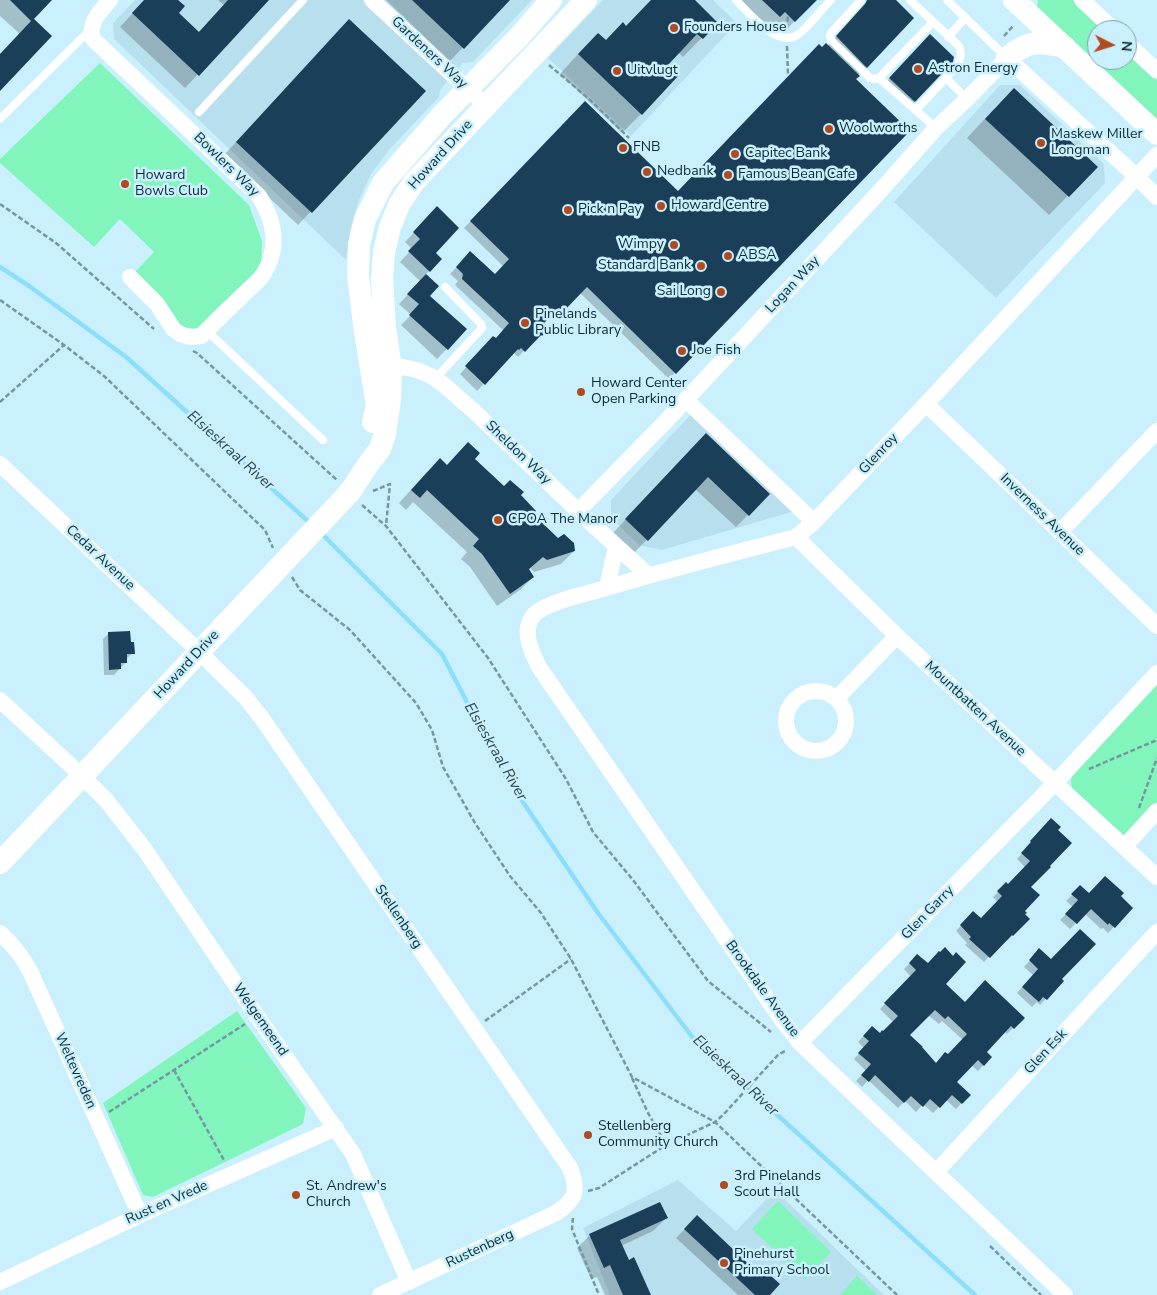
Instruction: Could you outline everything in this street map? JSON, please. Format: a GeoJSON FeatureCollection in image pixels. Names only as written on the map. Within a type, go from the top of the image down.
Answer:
{"type":"FeatureCollection","features":[{"type":"Feature","properties":{"kind":"street"},"geometry":{"type":"LineString","coordinates":[[92,29],[95,17],[110,0]]}},
{"type":"Feature","properties":{"kind":"street","name":"Gardeners Way"},"geometry":{"type":"LineString","coordinates":[[372,0],[486,106]]}},
{"type":"Feature","properties":{"kind":"street","name":"Howard Drive"},"geometry":{"type":"LineString","coordinates":[[0,863],[288,557],[347,503],[350,492],[380,449],[385,434],[390,400],[381,368],[364,325],[358,275],[359,245],[365,219],[383,183],[467,89],[519,37],[551,0]]}},
{"type":"Feature","properties":{"kind":"street"},"geometry":{"type":"LineString","coordinates":[[1082,0],[1103,20]]}},
{"type":"Feature","properties":{"kind":"street","name":"Howard Drive"},"geometry":{"type":"LineString","coordinates":[[381,368],[386,327],[382,279],[384,252],[390,227],[400,203],[414,182],[584,1]]}},
{"type":"Feature","properties":{"kind":"street"},"geometry":{"type":"LineString","coordinates":[[1020,4],[1157,134]]}},
{"type":"Feature","properties":{"kind":"street","name":"Bowlers Way"},"geometry":{"type":"LineString","coordinates":[[92,29],[93,39],[259,196],[268,211],[273,226],[273,246],[264,274],[206,330]]}},
{"type":"Feature","properties":{"kind":"street"},"geometry":{"type":"LineString","coordinates":[[1001,52],[1030,44],[1049,43],[1065,47]]}},
{"type":"Feature","properties":{"kind":"street"},"geometry":{"type":"LineString","coordinates":[[1001,52],[1157,197]]}},
{"type":"Feature","properties":{"kind":"street","name":"Logan Way"},"geometry":{"type":"LineString","coordinates":[[578,511],[668,420],[936,128],[967,99],[1001,52]]}},
{"type":"Feature","properties":{"kind":"street"},"geometry":{"type":"LineString","coordinates":[[1137,52],[1157,71]]}},
{"type":"Feature","properties":{"kind":"street","name":"Glenroy"},"geometry":{"type":"LineString","coordinates":[[528,630],[533,616],[550,604],[648,575],[796,537],[814,522],[926,404],[1157,156]]}},
{"type":"Feature","properties":{"kind":"street"},"geometry":{"type":"LineString","coordinates":[[130,277],[157,304],[174,330],[182,335],[191,337],[201,336],[206,330]]}},
{"type":"Feature","properties":{"kind":"street","name":"Sheldon Way"},"geometry":{"type":"LineString","coordinates":[[381,368],[402,367],[417,370],[444,385],[648,575]]}},
{"type":"Feature","properties":{"kind":"street"},"geometry":{"type":"LineString","coordinates":[[686,400],[814,522]]}},
{"type":"Feature","properties":{"kind":"street","name":"Inverness Avenue"},"geometry":{"type":"LineString","coordinates":[[926,404],[1157,626]]}},
{"type":"Feature","properties":{"kind":"street"},"geometry":{"type":"LineString","coordinates":[[1060,532],[1157,431]]}},
{"type":"Feature","properties":{"kind":"street","name":"Cedar Avenue"},"geometry":{"type":"LineString","coordinates":[[0,464],[200,652]]}},
{"type":"Feature","properties":{"kind":"street","name":"Mountbatten Avenue"},"geometry":{"type":"LineString","coordinates":[[796,537],[897,636],[1157,877]]}},
{"type":"Feature","properties":{"kind":"street"},"geometry":{"type":"LineString","coordinates":[[607,587],[616,546]]}},
{"type":"Feature","properties":{"kind":"street","name":"Brookdale Avenue"},"geometry":{"type":"LineString","coordinates":[[528,630],[530,648],[539,667],[779,1016],[795,1045],[936,1172],[1065,1295]]}},
{"type":"Feature","properties":{"kind":"street"},"geometry":{"type":"LineString","coordinates":[[836,699],[897,636]]}},
{"type":"Feature","properties":{"kind":"street","name":"Stellenberg"},"geometry":{"type":"LineString","coordinates":[[200,652],[245,697],[261,717],[570,1168],[574,1179],[574,1195]]}},
{"type":"Feature","properties":{"kind":"street"},"geometry":{"type":"LineString","coordinates":[[1055,783],[1157,672]]}},
{"type":"Feature","properties":{"kind":"street","name":"Welgemeend"},"geometry":{"type":"LineString","coordinates":[[0,700],[106,800],[145,850],[353,1154],[409,1282]]}},
{"type":"Feature","properties":{"kind":"street","name":"Glen Garry"},"geometry":{"type":"LineString","coordinates":[[795,1045],[1055,783]]}},
{"type":"Feature","properties":{"kind":"street"},"geometry":{"type":"LineString","coordinates":[[1124,847],[1157,811]]}},
{"type":"Feature","properties":{"kind":"street","name":"Glen Esk"},"geometry":{"type":"LineString","coordinates":[[936,1172],[1157,932]]}},
{"type":"Feature","properties":{"kind":"street","name":"Weltevreden"},"geometry":{"type":"LineString","coordinates":[[0,933],[11,943],[30,971],[140,1215]]}},
{"type":"Feature","properties":{"kind":"street","name":"Rust en Vrede"},"geometry":{"type":"LineString","coordinates":[[0,1282],[140,1215],[336,1128]]}},
{"type":"Feature","properties":{"kind":"street","name":"Rustenberg"},"geometry":{"type":"LineString","coordinates":[[380,1295],[556,1213],[567,1206],[574,1195]]}},
{"type":"Feature","properties":{"kind":"lane"},"geometry":{"type":"LineString","coordinates":[[199,112],[303,0]]}},
{"type":"Feature","properties":{"kind":"lane"},"geometry":{"type":"LineString","coordinates":[[736,0],[770,33],[786,38],[797,35],[831,0]]}},
{"type":"Feature","properties":{"kind":"lane"},"geometry":{"type":"LineString","coordinates":[[862,0],[831,32],[830,36],[831,40],[870,78],[879,78],[933,22]]}},
{"type":"Feature","properties":{"kind":"lane"},"geometry":{"type":"LineString","coordinates":[[910,0],[959,46],[961,54],[958,65],[916,110]]}},
{"type":"Feature","properties":{"kind":"lane"},"geometry":{"type":"LineString","coordinates":[[947,0],[1001,52]]}},
{"type":"Feature","properties":{"kind":"lane"},"geometry":{"type":"LineString","coordinates":[[948,36],[966,18]]}},
{"type":"Feature","properties":{"kind":"lane"},"geometry":{"type":"LineString","coordinates":[[0,119],[92,29]]}},
{"type":"Feature","properties":{"kind":"lane"},"geometry":{"type":"LineString","coordinates":[[879,78],[936,128]]}},
{"type":"Feature","properties":{"kind":"lane"},"geometry":{"type":"LineString","coordinates":[[946,78],[967,99]]}},
{"type":"Feature","properties":{"kind":"lane"},"geometry":{"type":"LineString","coordinates":[[435,379],[482,328],[481,324],[445,287]]}},
{"type":"Feature","properties":{"kind":"lane"},"geometry":{"type":"LineString","coordinates":[[206,330],[323,440]]}},
{"type":"Feature","properties":{"kind":"path"},"geometry":{"type":"LineString","coordinates":[[1001,52],[1020,20],[1020,4]]}},
{"type":"Feature","properties":{"kind":"path"},"geometry":{"type":"LineString","coordinates":[[544,60],[588,98],[629,138]]}},
{"type":"Feature","properties":{"kind":"path"},"geometry":{"type":"LineString","coordinates":[[0,300],[104,376],[265,530],[277,555],[288,557],[300,590],[350,630],[416,703],[432,730],[443,767],[475,823],[510,876],[541,913],[571,960],[666,1145]]}},
{"type":"Feature","properties":{"kind":"path"},"geometry":{"type":"LineString","coordinates":[[0,402],[64,345]]}},
{"type":"Feature","properties":{"kind":"path"},"geometry":{"type":"LineString","coordinates":[[386,526],[390,484]]}},
{"type":"Feature","properties":{"kind":"path"},"geometry":{"type":"LineString","coordinates":[[347,503],[386,526],[488,658],[566,779],[593,832],[633,880],[708,981],[776,1036]]}},
{"type":"Feature","properties":{"kind":"path"},"geometry":{"type":"LineString","coordinates":[[1089,769],[1157,740]]}},
{"type":"Feature","properties":{"kind":"path"},"geometry":{"type":"LineString","coordinates":[[1138,811],[1157,758]]}},
{"type":"Feature","properties":{"kind":"path"},"geometry":{"type":"LineString","coordinates":[[474,1029],[571,960]]}},
{"type":"Feature","properties":{"kind":"path"},"geometry":{"type":"LineString","coordinates":[[97,1119],[257,1016]]}},
{"type":"Feature","properties":{"kind":"path"},"geometry":{"type":"LineString","coordinates":[[599,1295],[572,1229],[574,1195],[598,1188],[666,1145],[715,1122],[778,1055],[795,1045]]}},
{"type":"Feature","properties":{"kind":"path"},"geometry":{"type":"LineString","coordinates":[[174,1070],[232,1174]]}},
{"type":"Feature","properties":{"kind":"path"},"geometry":{"type":"LineString","coordinates":[[632,1077],[715,1122],[897,1295]]}},
{"type":"Feature","properties":{"kind":"shaded area"},"geometry":{"type":"Polygon","coordinates":[[[135,0],[532,0],[473,62],[463,63],[440,90],[439,97],[388,151],[371,174],[359,200],[350,231],[346,260],[114,39],[113,23],[135,0]]]}},
{"type":"Feature","properties":{"kind":"shaded area"},"geometry":{"type":"Polygon","coordinates":[[[603,0],[713,0],[737,23],[631,136],[548,58],[603,0]]]}},
{"type":"Feature","properties":{"kind":"shaded area"},"geometry":{"type":"Polygon","coordinates":[[[1000,85],[1020,85],[1104,164],[1105,183],[996,298],[894,202],[1000,85]]]}},
{"type":"Feature","properties":{"kind":"shaded area"},"geometry":{"type":"Polygon","coordinates":[[[695,410],[798,510],[662,550],[639,545],[611,518],[611,500],[695,410]]]}},
{"type":"Feature","properties":{"kind":"shaded area","name":"Pinehurst Primary School"},"geometry":{"type":"Polygon","coordinates":[[[678,1180],[736,1231],[775,1190],[884,1295],[610,1295],[583,1228],[678,1180]]]}},
{"type":"Feature","properties":{"kind":"green space"},"geometry":{"type":"Polygon","coordinates":[[[1038,0],[1073,0],[1094,20],[1087,20],[1087,60],[1036,12],[1038,0]]]}},
{"type":"Feature","properties":{"kind":"green space"},"geometry":{"type":"Polygon","coordinates":[[[1137,60],[1157,79],[1157,126],[1098,70],[1137,70],[1137,60]]]}},
{"type":"Feature","properties":{"kind":"green space","name":"Howard Bowls Club"},"geometry":{"type":"Polygon","coordinates":[[[100,63],[249,205],[262,241],[261,270],[201,330],[182,327],[134,273],[154,252],[120,219],[94,247],[0,163],[0,159],[100,63]]]}},
{"type":"Feature","properties":{"kind":"green space"},"geometry":{"type":"Polygon","coordinates":[[[1157,681],[1157,806],[1125,837],[1072,791],[1072,772],[1157,681]]]}},
{"type":"Feature","properties":{"kind":"green space"},"geometry":{"type":"Polygon","coordinates":[[[237,1011],[306,1108],[303,1124],[153,1197],[143,1195],[103,1103],[237,1011]]]}},
{"type":"Feature","properties":{"kind":"green space"},"geometry":{"type":"Polygon","coordinates":[[[778,1201],[831,1252],[805,1279],[752,1229],[778,1201]]]}},
{"type":"Feature","properties":{"kind":"green space"},"geometry":{"type":"Polygon","coordinates":[[[857,1276],[877,1295],[840,1295],[857,1276]]]}},
{"type":"Feature","properties":{"kind":"building"},"geometry":{"type":"Polygon","coordinates":[[[10,0],[52,0],[34,19],[52,36],[0,91],[0,54],[31,21],[10,0]]]}},
{"type":"Feature","properties":{"kind":"building"},"geometry":{"type":"Polygon","coordinates":[[[144,0],[178,0],[185,6],[179,13],[199,32],[228,0],[269,0],[199,76],[132,13],[144,0]]]}},
{"type":"Feature","properties":{"kind":"building"},"geometry":{"type":"Polygon","coordinates":[[[412,0],[510,0],[464,49],[412,0]]]}},
{"type":"Feature","properties":{"kind":"building"},"geometry":{"type":"Polygon","coordinates":[[[651,0],[695,0],[718,23],[703,39],[697,34],[668,65],[679,75],[642,115],[578,54],[598,33],[606,40],[623,22],[626,26],[651,0]]]}},
{"type":"Feature","properties":{"kind":"building"},"geometry":{"type":"Polygon","coordinates":[[[762,0],[817,0],[795,22],[785,12],[780,17],[762,0]]]}},
{"type":"Feature","properties":{"kind":"building"},"geometry":{"type":"Polygon","coordinates":[[[867,0],[896,0],[914,18],[867,68],[836,36],[867,0]]]}},
{"type":"Feature","properties":{"kind":"building"},"geometry":{"type":"Polygon","coordinates":[[[349,19],[426,91],[312,213],[236,142],[349,19]]]}},
{"type":"Feature","properties":{"kind":"building"},"geometry":{"type":"Polygon","coordinates":[[[930,34],[954,57],[953,62],[915,102],[889,78],[930,34]]]}},
{"type":"Feature","properties":{"kind":"building","name":"Howard Centre"},"geometry":{"type":"Polygon","coordinates":[[[826,43],[860,76],[856,79],[910,131],[676,374],[587,287],[563,312],[559,308],[544,323],[550,328],[525,352],[521,348],[518,349],[485,385],[465,366],[493,336],[496,338],[509,323],[462,279],[463,274],[456,267],[470,251],[495,274],[509,259],[470,221],[585,101],[678,191],[819,44],[822,47],[826,43]]]}},
{"type":"Feature","properties":{"kind":"building","name":"Maskew Miller Longman"},"geometry":{"type":"Polygon","coordinates":[[[1014,88],[1098,167],[1069,197],[985,119],[1014,88]]]}},
{"type":"Feature","properties":{"kind":"building"},"geometry":{"type":"Polygon","coordinates":[[[437,206],[459,228],[436,253],[442,259],[430,272],[408,251],[420,239],[413,232],[437,206]]]}},
{"type":"Feature","properties":{"kind":"building"},"geometry":{"type":"Polygon","coordinates":[[[426,274],[439,286],[430,296],[467,329],[448,350],[409,315],[419,304],[407,294],[426,274]]]}},
{"type":"Feature","properties":{"kind":"building"},"geometry":{"type":"Polygon","coordinates":[[[706,433],[770,494],[749,516],[708,477],[648,541],[625,519],[706,433]]]}},
{"type":"Feature","properties":{"kind":"building","name":"CPOA The Manor"},"geometry":{"type":"Polygon","coordinates":[[[468,442],[480,453],[475,459],[504,486],[510,480],[524,492],[521,495],[536,511],[533,514],[558,538],[564,534],[574,543],[575,551],[547,560],[543,557],[529,569],[534,577],[510,594],[482,554],[473,546],[479,539],[427,490],[420,498],[411,490],[440,458],[447,465],[468,442]]]}},
{"type":"Feature","properties":{"kind":"building"},"geometry":{"type":"Polygon","coordinates":[[[130,631],[131,642],[134,642],[135,654],[127,654],[127,663],[121,663],[121,669],[109,670],[108,632],[130,631]]]}},
{"type":"Feature","properties":{"kind":"building"},"geometry":{"type":"Polygon","coordinates":[[[1051,818],[1061,827],[1058,830],[1072,843],[1031,887],[1040,895],[1025,911],[1027,913],[1025,914],[1030,919],[990,958],[969,939],[971,937],[960,925],[973,911],[981,918],[1002,896],[997,891],[1006,882],[1008,884],[1030,861],[1021,853],[1051,818]]]}},
{"type":"Feature","properties":{"kind":"building"},"geometry":{"type":"Polygon","coordinates":[[[1105,876],[1124,893],[1121,896],[1133,908],[1115,928],[1109,923],[1108,925],[1091,909],[1077,924],[1065,914],[1078,900],[1071,894],[1080,885],[1089,893],[1105,876]]]}},
{"type":"Feature","properties":{"kind":"building"},"geometry":{"type":"Polygon","coordinates":[[[1080,929],[1096,944],[1062,979],[1064,981],[1047,1000],[1043,997],[1039,1002],[1022,987],[1038,969],[1029,960],[1039,948],[1051,959],[1080,929]]]}},
{"type":"Feature","properties":{"kind":"building"},"geometry":{"type":"Polygon","coordinates":[[[945,947],[953,956],[956,952],[966,962],[946,984],[965,1002],[985,980],[1025,1018],[1014,1029],[1011,1026],[987,1052],[992,1057],[984,1066],[978,1060],[957,1082],[971,1095],[962,1104],[952,1095],[940,1108],[930,1099],[923,1107],[911,1096],[904,1103],[875,1075],[869,1082],[861,1075],[871,1064],[858,1053],[869,1041],[863,1036],[872,1026],[880,1033],[898,1016],[884,1003],[916,970],[909,963],[917,954],[928,963],[945,947]],[[935,1010],[910,1035],[936,1063],[945,1052],[948,1054],[967,1034],[948,1016],[945,1019],[935,1010]]]}},
{"type":"Feature","properties":{"kind":"building"},"geometry":{"type":"Polygon","coordinates":[[[660,1202],[668,1218],[620,1240],[629,1260],[634,1257],[651,1295],[623,1295],[610,1265],[604,1268],[589,1234],[660,1202]]]}},
{"type":"Feature","properties":{"kind":"building"},"geometry":{"type":"Polygon","coordinates":[[[697,1215],[758,1273],[762,1268],[780,1284],[770,1295],[755,1295],[684,1229],[697,1215]]]}},
{"type":"Feature","properties":{"kind":"waterway","name":"Elsieskraal River"},"geometry":{"type":"LineString","coordinates":[[0,267],[126,357],[311,524]]}},
{"type":"Feature","properties":{"kind":"waterway","name":"Elsieskraal River"},"geometry":{"type":"LineString","coordinates":[[320,532],[442,654],[504,774],[598,913],[693,1038],[975,1295]]}},
{"type":"Feature","properties":{"kind":"place","name":"Founders House"},"geometry":{"type":"Point","coordinates":[674,28]}},
{"type":"Feature","properties":{"kind":"place","name":"Astron Energy"},"geometry":{"type":"Point","coordinates":[918,69]}},
{"type":"Feature","properties":{"kind":"place","name":"Uitvlugt"},"geometry":{"type":"Point","coordinates":[617,71]}},
{"type":"Feature","properties":{"kind":"place","name":"Woolworths"},"geometry":{"type":"Point","coordinates":[829,129]}},
{"type":"Feature","properties":{"kind":"place","name":"Maskew Miller Longman"},"geometry":{"type":"Point","coordinates":[1041,143]}},
{"type":"Feature","properties":{"kind":"place","name":"FNB"},"geometry":{"type":"Point","coordinates":[623,148]}},
{"type":"Feature","properties":{"kind":"place","name":"Capitec Bank"},"geometry":{"type":"Point","coordinates":[735,154]}},
{"type":"Feature","properties":{"kind":"place","name":"Nedbank"},"geometry":{"type":"Point","coordinates":[647,172]}},
{"type":"Feature","properties":{"kind":"place","name":"Famous Bean Cafe"},"geometry":{"type":"Point","coordinates":[728,175]}},
{"type":"Feature","properties":{"kind":"place","name":"Howard Bowls Club"},"geometry":{"type":"Point","coordinates":[125,184]}},
{"type":"Feature","properties":{"kind":"place","name":"Howard Centre"},"geometry":{"type":"Point","coordinates":[661,206]}},
{"type":"Feature","properties":{"kind":"place","name":"Pick n Pay"},"geometry":{"type":"Point","coordinates":[568,210]}},
{"type":"Feature","properties":{"kind":"place","name":"Wimpy"},"geometry":{"type":"Point","coordinates":[674,245]}},
{"type":"Feature","properties":{"kind":"place","name":"ABSA"},"geometry":{"type":"Point","coordinates":[728,256]}},
{"type":"Feature","properties":{"kind":"place","name":"Standard Bank"},"geometry":{"type":"Point","coordinates":[701,266]}},
{"type":"Feature","properties":{"kind":"place","name":"Sai Long"},"geometry":{"type":"Point","coordinates":[721,292]}},
{"type":"Feature","properties":{"kind":"place","name":"Pinelands Public Library"},"geometry":{"type":"Point","coordinates":[525,323]}},
{"type":"Feature","properties":{"kind":"place","name":"Joe Fish"},"geometry":{"type":"Point","coordinates":[682,351]}},
{"type":"Feature","properties":{"kind":"place","name":"Howard Center Open Parking"},"geometry":{"type":"Point","coordinates":[581,392]}},
{"type":"Feature","properties":{"kind":"place","name":"CPOA The Manor"},"geometry":{"type":"Point","coordinates":[498,520]}},
{"type":"Feature","properties":{"kind":"place","name":"Stellenberg Community Church"},"geometry":{"type":"Point","coordinates":[588,1135]}},
{"type":"Feature","properties":{"kind":"place","name":"3rd Pinelands Scout Hall"},"geometry":{"type":"Point","coordinates":[724,1185]}},
{"type":"Feature","properties":{"kind":"place","name":"St. Andrew's Church"},"geometry":{"type":"Point","coordinates":[296,1195]}},
{"type":"Feature","properties":{"kind":"place","name":"Pinehurst Primary School"},"geometry":{"type":"Point","coordinates":[724,1263]}}]}
